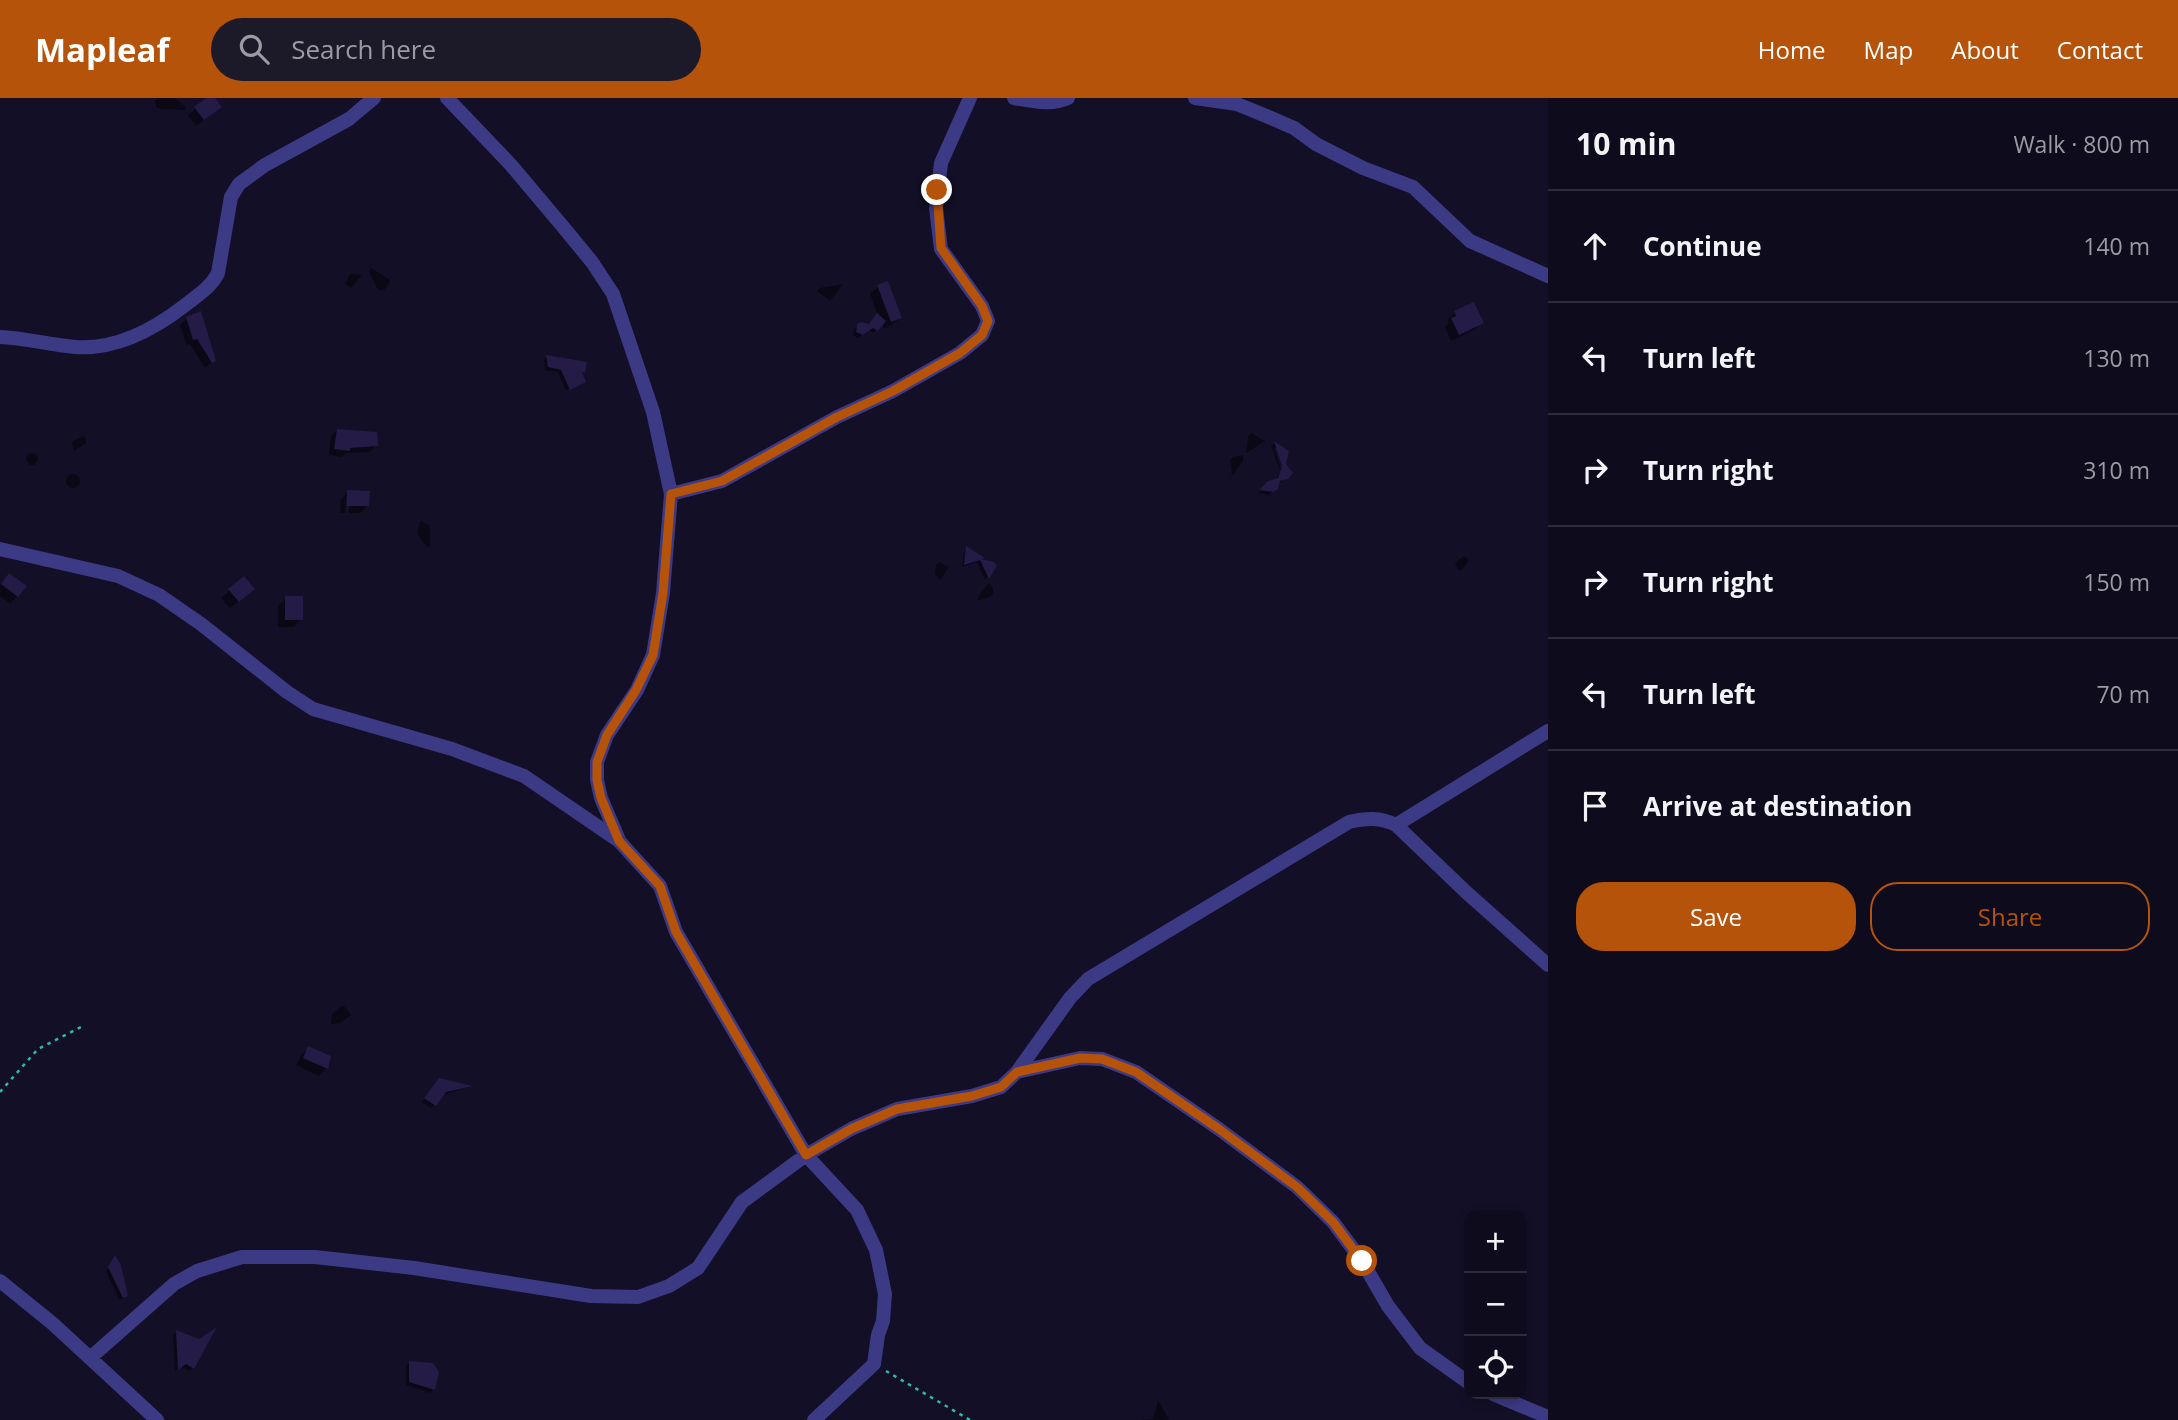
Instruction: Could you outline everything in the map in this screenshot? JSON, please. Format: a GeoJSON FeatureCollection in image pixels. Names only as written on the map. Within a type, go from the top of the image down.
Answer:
{"type":"FeatureCollection","features":[{"type":"Feature","properties":{"kind":"street"},"geometry":{"type":"LineString","coordinates":[[0,337],[75,347],[106,346],[131,338],[171,317],[213,283],[218,273],[231,197],[239,184],[265,165],[349,119],[374,98]]}},
{"type":"Feature","properties":{"kind":"street"},"geometry":{"type":"LineString","coordinates":[[447,98],[511,165],[592,261],[613,294],[653,412],[671,494],[663,593],[653,655],[636,690],[607,735],[597,762],[601,798],[619,841]]}},
{"type":"Feature","properties":{"kind":"street"},"geometry":{"type":"LineString","coordinates":[[671,494],[722,481],[837,417],[893,391],[960,353],[982,335],[988,321],[982,306],[941,248],[936,208],[941,163],[970,98]]}},
{"type":"Feature","properties":{"kind":"street"},"geometry":{"type":"LineString","coordinates":[[1014,98],[1050,102],[1068,98]]}},
{"type":"Feature","properties":{"kind":"street"},"geometry":{"type":"LineString","coordinates":[[1195,98],[1237,104],[1294,128],[1316,144],[1363,168],[1413,187],[1470,242],[1548,276]]}},
{"type":"Feature","properties":{"kind":"street"},"geometry":{"type":"LineString","coordinates":[[0,549],[118,576],[159,595],[313,709],[452,749],[524,776],[619,841],[660,886],[676,932],[806,1155],[857,1210],[876,1250],[884,1294],[883,1321],[877,1335],[874,1364],[814,1420]]}},
{"type":"Feature","properties":{"kind":"street"},"geometry":{"type":"LineString","coordinates":[[1396,825],[1548,731]]}},
{"type":"Feature","properties":{"kind":"street"},"geometry":{"type":"LineString","coordinates":[[90,1359],[174,1284],[197,1271],[242,1257],[315,1257],[414,1268],[591,1296],[638,1297],[669,1286],[698,1268],[742,1202],[806,1155],[851,1129],[897,1109],[1001,1087],[1017,1072],[1070,998],[1088,979],[1349,822],[1367,818],[1386,820],[1396,825],[1548,965]]}},
{"type":"Feature","properties":{"kind":"street"},"geometry":{"type":"LineString","coordinates":[[1017,1072],[1080,1058],[1102,1059],[1136,1072],[1297,1187],[1333,1222],[1362,1261],[1388,1307],[1420,1348],[1464,1379]]}},
{"type":"Feature","properties":{"kind":"street"},"geometry":{"type":"LineString","coordinates":[[0,1280],[158,1420]]}},
{"type":"Feature","properties":{"kind":"street"},"geometry":{"type":"LineString","coordinates":[[1505,1399],[1548,1417]]}},
{"type":"Feature","properties":{"kind":"path"},"geometry":{"type":"LineString","coordinates":[[0,1092],[38,1049],[83,1026]]}},
{"type":"Feature","properties":{"kind":"path"},"geometry":{"type":"LineString","coordinates":[[874,1364],[970,1420]]}},
{"type":"Feature","properties":{"kind":"building"},"geometry":{"type":"Polygon","coordinates":[[[206,98],[215,98],[222,107],[204,120],[194,107],[206,98]]]}},
{"type":"Feature","properties":{"kind":"building"},"geometry":{"type":"Polygon","coordinates":[[[888,281],[902,318],[891,322],[877,285],[888,281]]]}},
{"type":"Feature","properties":{"kind":"building"},"geometry":{"type":"Polygon","coordinates":[[[1474,302],[1484,323],[1459,335],[1451,318],[1456,316],[1454,311],[1474,302]]]}},
{"type":"Feature","properties":{"kind":"building"},"geometry":{"type":"Polygon","coordinates":[[[201,311],[216,361],[212,363],[197,339],[193,340],[186,317],[201,311]]]}},
{"type":"Feature","properties":{"kind":"building"},"geometry":{"type":"Polygon","coordinates":[[[877,313],[886,321],[878,331],[873,328],[863,335],[856,332],[857,324],[869,324],[877,313]]]}},
{"type":"Feature","properties":{"kind":"building"},"geometry":{"type":"Polygon","coordinates":[[[546,355],[587,362],[585,373],[582,372],[586,382],[570,390],[561,370],[548,367],[546,355]]]}},
{"type":"Feature","properties":{"kind":"building"},"geometry":{"type":"Polygon","coordinates":[[[337,429],[377,432],[378,446],[350,448],[350,451],[334,449],[337,429]]]}},
{"type":"Feature","properties":{"kind":"building"},"geometry":{"type":"Polygon","coordinates":[[[1274,441],[1289,451],[1286,464],[1293,473],[1288,479],[1280,481],[1274,492],[1259,490],[1268,481],[1278,478],[1282,466],[1274,441]]]}},
{"type":"Feature","properties":{"kind":"building"},"geometry":{"type":"Polygon","coordinates":[[[347,490],[370,491],[369,506],[347,506],[347,490]]]}},
{"type":"Feature","properties":{"kind":"building"},"geometry":{"type":"Polygon","coordinates":[[[966,546],[985,558],[981,559],[994,562],[997,566],[989,579],[980,560],[964,565],[966,546]]]}},
{"type":"Feature","properties":{"kind":"building"},"geometry":{"type":"Polygon","coordinates":[[[9,573],[27,586],[18,597],[1,584],[9,573]]]}},
{"type":"Feature","properties":{"kind":"building"},"geometry":{"type":"Polygon","coordinates":[[[244,576],[255,589],[239,602],[228,589],[244,576]]]}},
{"type":"Feature","properties":{"kind":"building"},"geometry":{"type":"Polygon","coordinates":[[[285,596],[303,596],[303,620],[285,620],[285,596]]]}},
{"type":"Feature","properties":{"kind":"building"},"geometry":{"type":"Polygon","coordinates":[[[308,1046],[331,1056],[328,1069],[303,1058],[308,1046]]]}},
{"type":"Feature","properties":{"kind":"building"},"geometry":{"type":"Polygon","coordinates":[[[439,1078],[473,1086],[446,1092],[436,1106],[424,1098],[439,1078]]]}},
{"type":"Feature","properties":{"kind":"building"},"geometry":{"type":"Polygon","coordinates":[[[115,1255],[121,1265],[128,1296],[123,1298],[108,1267],[115,1255]]]}},
{"type":"Feature","properties":{"kind":"building"},"geometry":{"type":"Polygon","coordinates":[[[217,1327],[194,1369],[186,1364],[178,1370],[176,1330],[199,1339],[217,1327]]]}},
{"type":"Feature","properties":{"kind":"building"},"geometry":{"type":"Polygon","coordinates":[[[409,1361],[433,1363],[439,1372],[435,1390],[409,1382],[409,1361]]]}},
{"type":"Feature","properties":{"kind":"route"},"geometry":{"type":"LineString","coordinates":[[937,190],[936,208],[941,248],[982,306],[988,321],[982,335],[960,353],[893,391],[837,417],[722,481],[671,494],[663,593],[653,655],[636,690],[607,735],[597,762],[601,798],[619,841],[660,886],[676,932],[806,1155],[851,1129],[897,1109],[972,1096],[1001,1087],[1017,1072],[1080,1058],[1102,1059],[1136,1072],[1297,1187],[1333,1222],[1362,1261]]}}]}
